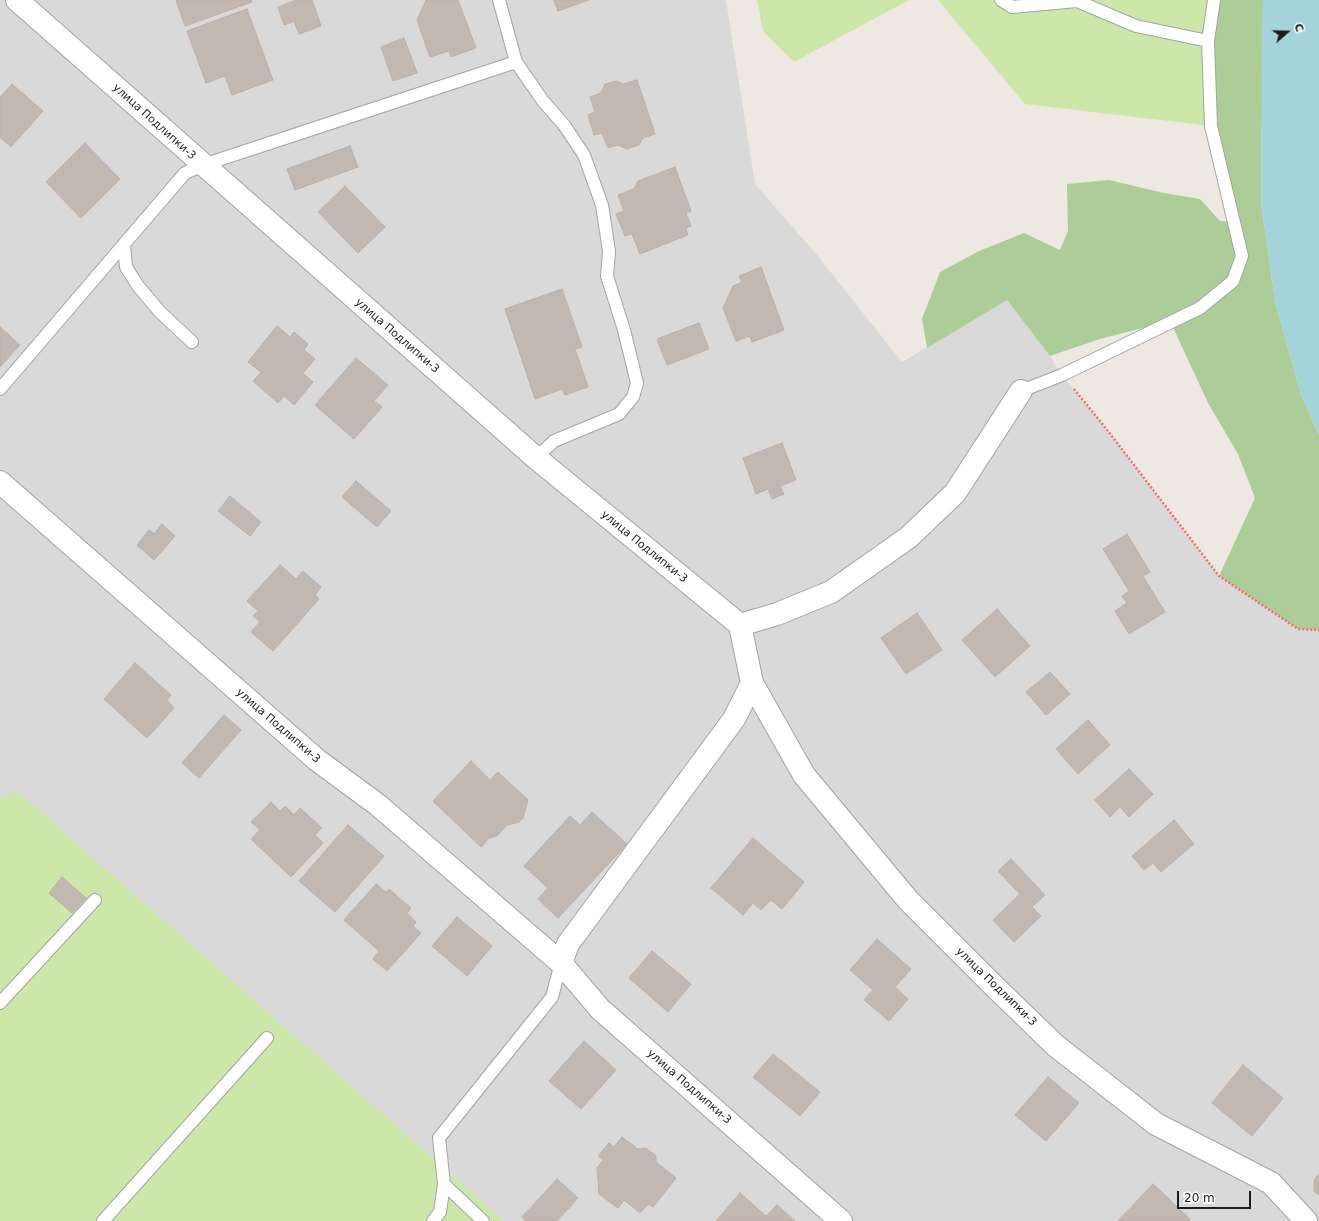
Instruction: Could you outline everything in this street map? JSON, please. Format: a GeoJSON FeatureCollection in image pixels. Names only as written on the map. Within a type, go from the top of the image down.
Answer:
{"type":"FeatureCollection","features":[{"type":"Feature","properties":{"kind":"street","name":"улица Подлипки-3"},"geometry":{"type":"LineString","coordinates":[[17,0],[203,166],[536,458],[740,625],[752,684],[804,775],[908,900],[1056,1046],[1156,1124],[1271,1183],[1306,1221]]}},
{"type":"Feature","properties":{"kind":"street"},"geometry":{"type":"LineString","coordinates":[[740,625],[777,614],[831,592],[909,537],[955,493],[1022,391]]}},
{"type":"Feature","properties":{"kind":"street","name":"улица Подлипки-3"},"geometry":{"type":"LineString","coordinates":[[0,482],[317,760],[378,805],[561,963],[600,1009],[841,1221]]}},
{"type":"Feature","properties":{"kind":"street"},"geometry":{"type":"LineString","coordinates":[[561,963],[568,944],[734,719],[752,684]]}},
{"type":"Feature","properties":{"kind":"lane"},"geometry":{"type":"LineString","coordinates":[[499,0],[516,62],[543,101],[564,125],[584,154],[602,205],[609,251],[607,276],[624,330],[637,383],[633,397],[620,414],[554,441],[536,458]]}},
{"type":"Feature","properties":{"kind":"lane"},"geometry":{"type":"LineString","coordinates":[[1000,0],[1012,7],[1076,1],[1136,26],[1208,41]]}},
{"type":"Feature","properties":{"kind":"lane"},"geometry":{"type":"LineString","coordinates":[[1022,391],[1062,375],[1200,308],[1233,281],[1242,256],[1211,126],[1208,41],[1214,0]]}},
{"type":"Feature","properties":{"kind":"lane"},"geometry":{"type":"LineString","coordinates":[[0,389],[186,173],[203,166],[516,62]]}},
{"type":"Feature","properties":{"kind":"lane"},"geometry":{"type":"LineString","coordinates":[[124,245],[126,267],[138,286],[160,312],[192,342]]}},
{"type":"Feature","properties":{"kind":"lane"},"geometry":{"type":"LineString","coordinates":[[0,1003],[95,900]]}},
{"type":"Feature","properties":{"kind":"lane"},"geometry":{"type":"LineString","coordinates":[[433,1221],[440,1212],[444,1184],[439,1138],[552,997],[561,963]]}},
{"type":"Feature","properties":{"kind":"lane"},"geometry":{"type":"LineString","coordinates":[[103,1221],[267,1038]]}},
{"type":"Feature","properties":{"kind":"lane"},"geometry":{"type":"LineString","coordinates":[[444,1184],[483,1221]]}},
{"type":"Feature","properties":{"kind":"path"},"geometry":{"type":"LineString","coordinates":[[1062,375],[1112,436],[1219,576],[1298,629],[1319,630]]}},
{"type":"Feature","properties":{"kind":"shaded area"},"geometry":{"type":"Polygon","coordinates":[[[0,0],[726,0],[755,184],[817,255],[902,362],[1007,300],[1050,356],[1062,375],[1108,431],[1219,576],[1298,629],[1319,630],[1319,1221],[504,1221],[17,791],[0,798],[0,0]]]}},
{"type":"Feature","properties":{"kind":"green space"},"geometry":{"type":"Polygon","coordinates":[[[757,0],[909,0],[794,62],[763,31],[757,0]]]}},
{"type":"Feature","properties":{"kind":"green space"},"geometry":{"type":"Polygon","coordinates":[[[938,0],[1214,0],[1211,126],[1025,104],[938,0]]]}},
{"type":"Feature","properties":{"kind":"green space"},"geometry":{"type":"Polygon","coordinates":[[[1214,0],[1263,0],[1261,202],[1275,301],[1301,395],[1319,435],[1319,630],[1298,629],[1219,576],[1255,498],[1238,454],[1208,403],[1170,321],[1100,339],[1050,356],[1007,300],[927,348],[922,319],[940,272],[979,251],[1024,233],[1060,250],[1068,231],[1067,184],[1109,180],[1164,193],[1200,199],[1220,221],[1234,222],[1211,126],[1214,0]]]}},
{"type":"Feature","properties":{"kind":"green space"},"geometry":{"type":"Polygon","coordinates":[[[17,791],[504,1221],[0,1221],[0,798],[17,791]]]}},
{"type":"Feature","properties":{"kind":"water"},"geometry":{"type":"Polygon","coordinates":[[[1263,0],[1319,0],[1319,435],[1301,395],[1275,301],[1261,202],[1263,0]]]}},
{"type":"Feature","properties":{"kind":"building"},"geometry":{"type":"Polygon","coordinates":[[[176,0],[251,0],[252,2],[185,26],[176,0]]]}},
{"type":"Feature","properties":{"kind":"building"},"geometry":{"type":"Polygon","coordinates":[[[296,0],[312,0],[321,26],[299,34],[294,21],[284,25],[278,7],[296,0]]]}},
{"type":"Feature","properties":{"kind":"building"},"geometry":{"type":"Polygon","coordinates":[[[426,0],[458,0],[476,48],[451,57],[449,51],[430,57],[417,20],[426,0]]]}},
{"type":"Feature","properties":{"kind":"building"},"geometry":{"type":"Polygon","coordinates":[[[554,0],[589,0],[558,11],[554,0]]]}},
{"type":"Feature","properties":{"kind":"building"},"geometry":{"type":"Polygon","coordinates":[[[247,9],[273,80],[232,95],[225,76],[206,83],[187,31],[247,9]]]}},
{"type":"Feature","properties":{"kind":"building"},"geometry":{"type":"Polygon","coordinates":[[[404,38],[417,73],[393,81],[381,47],[404,38]]]}},
{"type":"Feature","properties":{"kind":"building"},"geometry":{"type":"Polygon","coordinates":[[[637,80],[655,134],[643,138],[639,145],[627,149],[618,145],[608,148],[602,133],[594,135],[588,115],[595,112],[590,97],[601,93],[605,84],[616,81],[623,84],[637,80]]]}},
{"type":"Feature","properties":{"kind":"building"},"geometry":{"type":"Polygon","coordinates":[[[12,84],[43,111],[11,147],[0,137],[0,97],[12,84]]]}},
{"type":"Feature","properties":{"kind":"building"},"geometry":{"type":"Polygon","coordinates":[[[85,143],[120,179],[81,218],[46,182],[85,143]]]}},
{"type":"Feature","properties":{"kind":"building"},"geometry":{"type":"Polygon","coordinates":[[[350,146],[358,167],[295,190],[287,169],[350,146]]]}},
{"type":"Feature","properties":{"kind":"building"},"geometry":{"type":"Polygon","coordinates":[[[675,167],[691,211],[686,213],[691,226],[686,228],[688,235],[640,254],[632,234],[625,236],[616,214],[624,211],[618,195],[634,189],[638,181],[675,167]]]}},
{"type":"Feature","properties":{"kind":"building"},"geometry":{"type":"Polygon","coordinates":[[[345,186],[385,227],[358,253],[318,212],[345,186]]]}},
{"type":"Feature","properties":{"kind":"building"},"geometry":{"type":"Polygon","coordinates":[[[761,267],[784,330],[752,342],[750,336],[736,341],[723,308],[733,286],[742,282],[739,276],[761,267]]]}},
{"type":"Feature","properties":{"kind":"building"},"geometry":{"type":"Polygon","coordinates":[[[562,289],[582,347],[575,349],[588,387],[565,395],[562,389],[535,399],[505,309],[562,289]]]}},
{"type":"Feature","properties":{"kind":"building"},"geometry":{"type":"Polygon","coordinates":[[[699,323],[709,349],[667,365],[657,339],[699,323]]]}},
{"type":"Feature","properties":{"kind":"building"},"geometry":{"type":"Polygon","coordinates":[[[277,326],[290,337],[294,332],[308,344],[304,350],[315,359],[303,373],[313,382],[294,405],[284,396],[278,403],[253,381],[261,372],[248,362],[277,326]]]}},
{"type":"Feature","properties":{"kind":"building"},"geometry":{"type":"Polygon","coordinates":[[[0,327],[20,345],[0,367],[0,327]]]}},
{"type":"Feature","properties":{"kind":"building"},"geometry":{"type":"Polygon","coordinates":[[[356,358],[388,385],[374,401],[382,407],[354,439],[315,405],[356,358]]]}},
{"type":"Feature","properties":{"kind":"building"},"geometry":{"type":"Polygon","coordinates":[[[782,443],[796,480],[780,486],[784,494],[772,499],[768,489],[756,494],[743,458],[782,443]]]}},
{"type":"Feature","properties":{"kind":"building"},"geometry":{"type":"Polygon","coordinates":[[[356,481],[391,511],[377,527],[342,497],[356,481]]]}},
{"type":"Feature","properties":{"kind":"building"},"geometry":{"type":"Polygon","coordinates":[[[230,496],[261,522],[250,536],[218,511],[230,496]]]}},
{"type":"Feature","properties":{"kind":"building"},"geometry":{"type":"Polygon","coordinates":[[[162,524],[175,536],[154,560],[137,545],[149,530],[154,534],[162,524]]]}},
{"type":"Feature","properties":{"kind":"building"},"geometry":{"type":"Polygon","coordinates":[[[1127,534],[1150,572],[1143,576],[1165,612],[1129,634],[1115,611],[1127,603],[1122,596],[1129,591],[1103,549],[1127,534]]]}},
{"type":"Feature","properties":{"kind":"building"},"geometry":{"type":"Polygon","coordinates":[[[280,565],[296,579],[303,571],[321,587],[315,595],[319,599],[273,651],[251,632],[260,622],[253,616],[258,611],[247,601],[280,565]]]}},
{"type":"Feature","properties":{"kind":"building"},"geometry":{"type":"Polygon","coordinates":[[[997,609],[1030,646],[995,677],[962,640],[997,609]]]}},
{"type":"Feature","properties":{"kind":"building"},"geometry":{"type":"Polygon","coordinates":[[[917,613],[942,650],[906,674],[881,638],[917,613]]]}},
{"type":"Feature","properties":{"kind":"building"},"geometry":{"type":"Polygon","coordinates":[[[135,663],[171,695],[167,700],[174,708],[147,738],[104,699],[135,663]]]}},
{"type":"Feature","properties":{"kind":"building"},"geometry":{"type":"Polygon","coordinates":[[[1050,672],[1070,694],[1046,715],[1026,692],[1050,672]]]}},
{"type":"Feature","properties":{"kind":"building"},"geometry":{"type":"Polygon","coordinates":[[[224,715],[241,730],[199,778],[182,763],[224,715]]]}},
{"type":"Feature","properties":{"kind":"building"},"geometry":{"type":"Polygon","coordinates":[[[1088,720],[1110,745],[1078,774],[1056,749],[1088,720]]]}},
{"type":"Feature","properties":{"kind":"building"},"geometry":{"type":"Polygon","coordinates":[[[471,761],[490,780],[498,772],[528,800],[523,818],[519,822],[507,825],[497,836],[489,838],[481,847],[433,801],[471,761]]]}},
{"type":"Feature","properties":{"kind":"building"},"geometry":{"type":"Polygon","coordinates":[[[1129,769],[1153,794],[1129,817],[1120,807],[1110,817],[1095,800],[1129,769]]]}},
{"type":"Feature","properties":{"kind":"building"},"geometry":{"type":"Polygon","coordinates":[[[271,802],[280,811],[285,806],[294,815],[300,808],[322,828],[315,835],[323,843],[291,877],[251,839],[260,830],[251,822],[271,802]]]}},
{"type":"Feature","properties":{"kind":"building"},"geometry":{"type":"Polygon","coordinates":[[[592,812],[627,844],[558,918],[538,899],[548,888],[524,866],[570,816],[580,825],[592,812]]]}},
{"type":"Feature","properties":{"kind":"building"},"geometry":{"type":"Polygon","coordinates":[[[1174,820],[1194,844],[1161,872],[1153,863],[1144,870],[1132,856],[1174,820]]]}},
{"type":"Feature","properties":{"kind":"building"},"geometry":{"type":"Polygon","coordinates":[[[348,825],[384,856],[335,912],[299,881],[348,825]]]}},
{"type":"Feature","properties":{"kind":"building"},"geometry":{"type":"Polygon","coordinates":[[[753,838],[804,882],[782,909],[771,900],[761,910],[753,903],[743,915],[711,888],[753,838]]]}},
{"type":"Feature","properties":{"kind":"building"},"geometry":{"type":"Polygon","coordinates":[[[1011,859],[1045,895],[1032,907],[1041,916],[1014,942],[993,920],[1020,894],[998,871],[1011,859]]]}},
{"type":"Feature","properties":{"kind":"building"},"geometry":{"type":"Polygon","coordinates":[[[62,877],[86,898],[72,913],[49,893],[62,877]]]}},
{"type":"Feature","properties":{"kind":"building"},"geometry":{"type":"Polygon","coordinates":[[[376,884],[386,892],[389,889],[411,908],[407,913],[416,922],[413,926],[421,933],[387,971],[373,959],[379,951],[344,920],[376,884]]]}},
{"type":"Feature","properties":{"kind":"building"},"geometry":{"type":"Polygon","coordinates":[[[457,917],[492,946],[467,976],[432,946],[457,917]]]}},
{"type":"Feature","properties":{"kind":"building"},"geometry":{"type":"Polygon","coordinates":[[[877,939],[911,969],[895,987],[908,999],[889,1021],[864,1000],[873,990],[850,970],[877,939]]]}},
{"type":"Feature","properties":{"kind":"building"},"geometry":{"type":"Polygon","coordinates":[[[652,951],[691,984],[668,1012],[629,978],[652,951]]]}},
{"type":"Feature","properties":{"kind":"building"},"geometry":{"type":"Polygon","coordinates":[[[584,1041],[616,1070],[581,1109],[549,1081],[584,1041]]]}},
{"type":"Feature","properties":{"kind":"building"},"geometry":{"type":"Polygon","coordinates":[[[773,1054],[820,1092],[800,1116],[753,1077],[773,1054]]]}},
{"type":"Feature","properties":{"kind":"building"},"geometry":{"type":"Polygon","coordinates":[[[1243,1065],[1283,1098],[1252,1136],[1212,1103],[1243,1065]]]}},
{"type":"Feature","properties":{"kind":"building"},"geometry":{"type":"Polygon","coordinates":[[[1048,1077],[1079,1103],[1046,1141],[1015,1115],[1048,1077]]]}},
{"type":"Feature","properties":{"kind":"building"},"geometry":{"type":"Polygon","coordinates":[[[622,1137],[638,1149],[646,1148],[656,1156],[656,1162],[676,1178],[653,1207],[648,1204],[640,1213],[624,1200],[618,1208],[599,1194],[597,1168],[603,1160],[598,1156],[609,1143],[614,1147],[622,1137]]]}},
{"type":"Feature","properties":{"kind":"building"},"geometry":{"type":"Polygon","coordinates":[[[1319,1174],[1319,1195],[1314,1191],[1314,1180],[1319,1174]]]}},
{"type":"Feature","properties":{"kind":"building"},"geometry":{"type":"Polygon","coordinates":[[[557,1179],[578,1198],[557,1221],[526,1221],[522,1217],[557,1179]]]}},
{"type":"Feature","properties":{"kind":"building"},"geometry":{"type":"Polygon","coordinates":[[[1153,1184],[1190,1219],[1188,1221],[1118,1221],[1153,1184]]]}},
{"type":"Feature","properties":{"kind":"building"},"geometry":{"type":"Polygon","coordinates":[[[740,1193],[766,1216],[777,1205],[795,1221],[716,1221],[740,1193]]]}}]}
